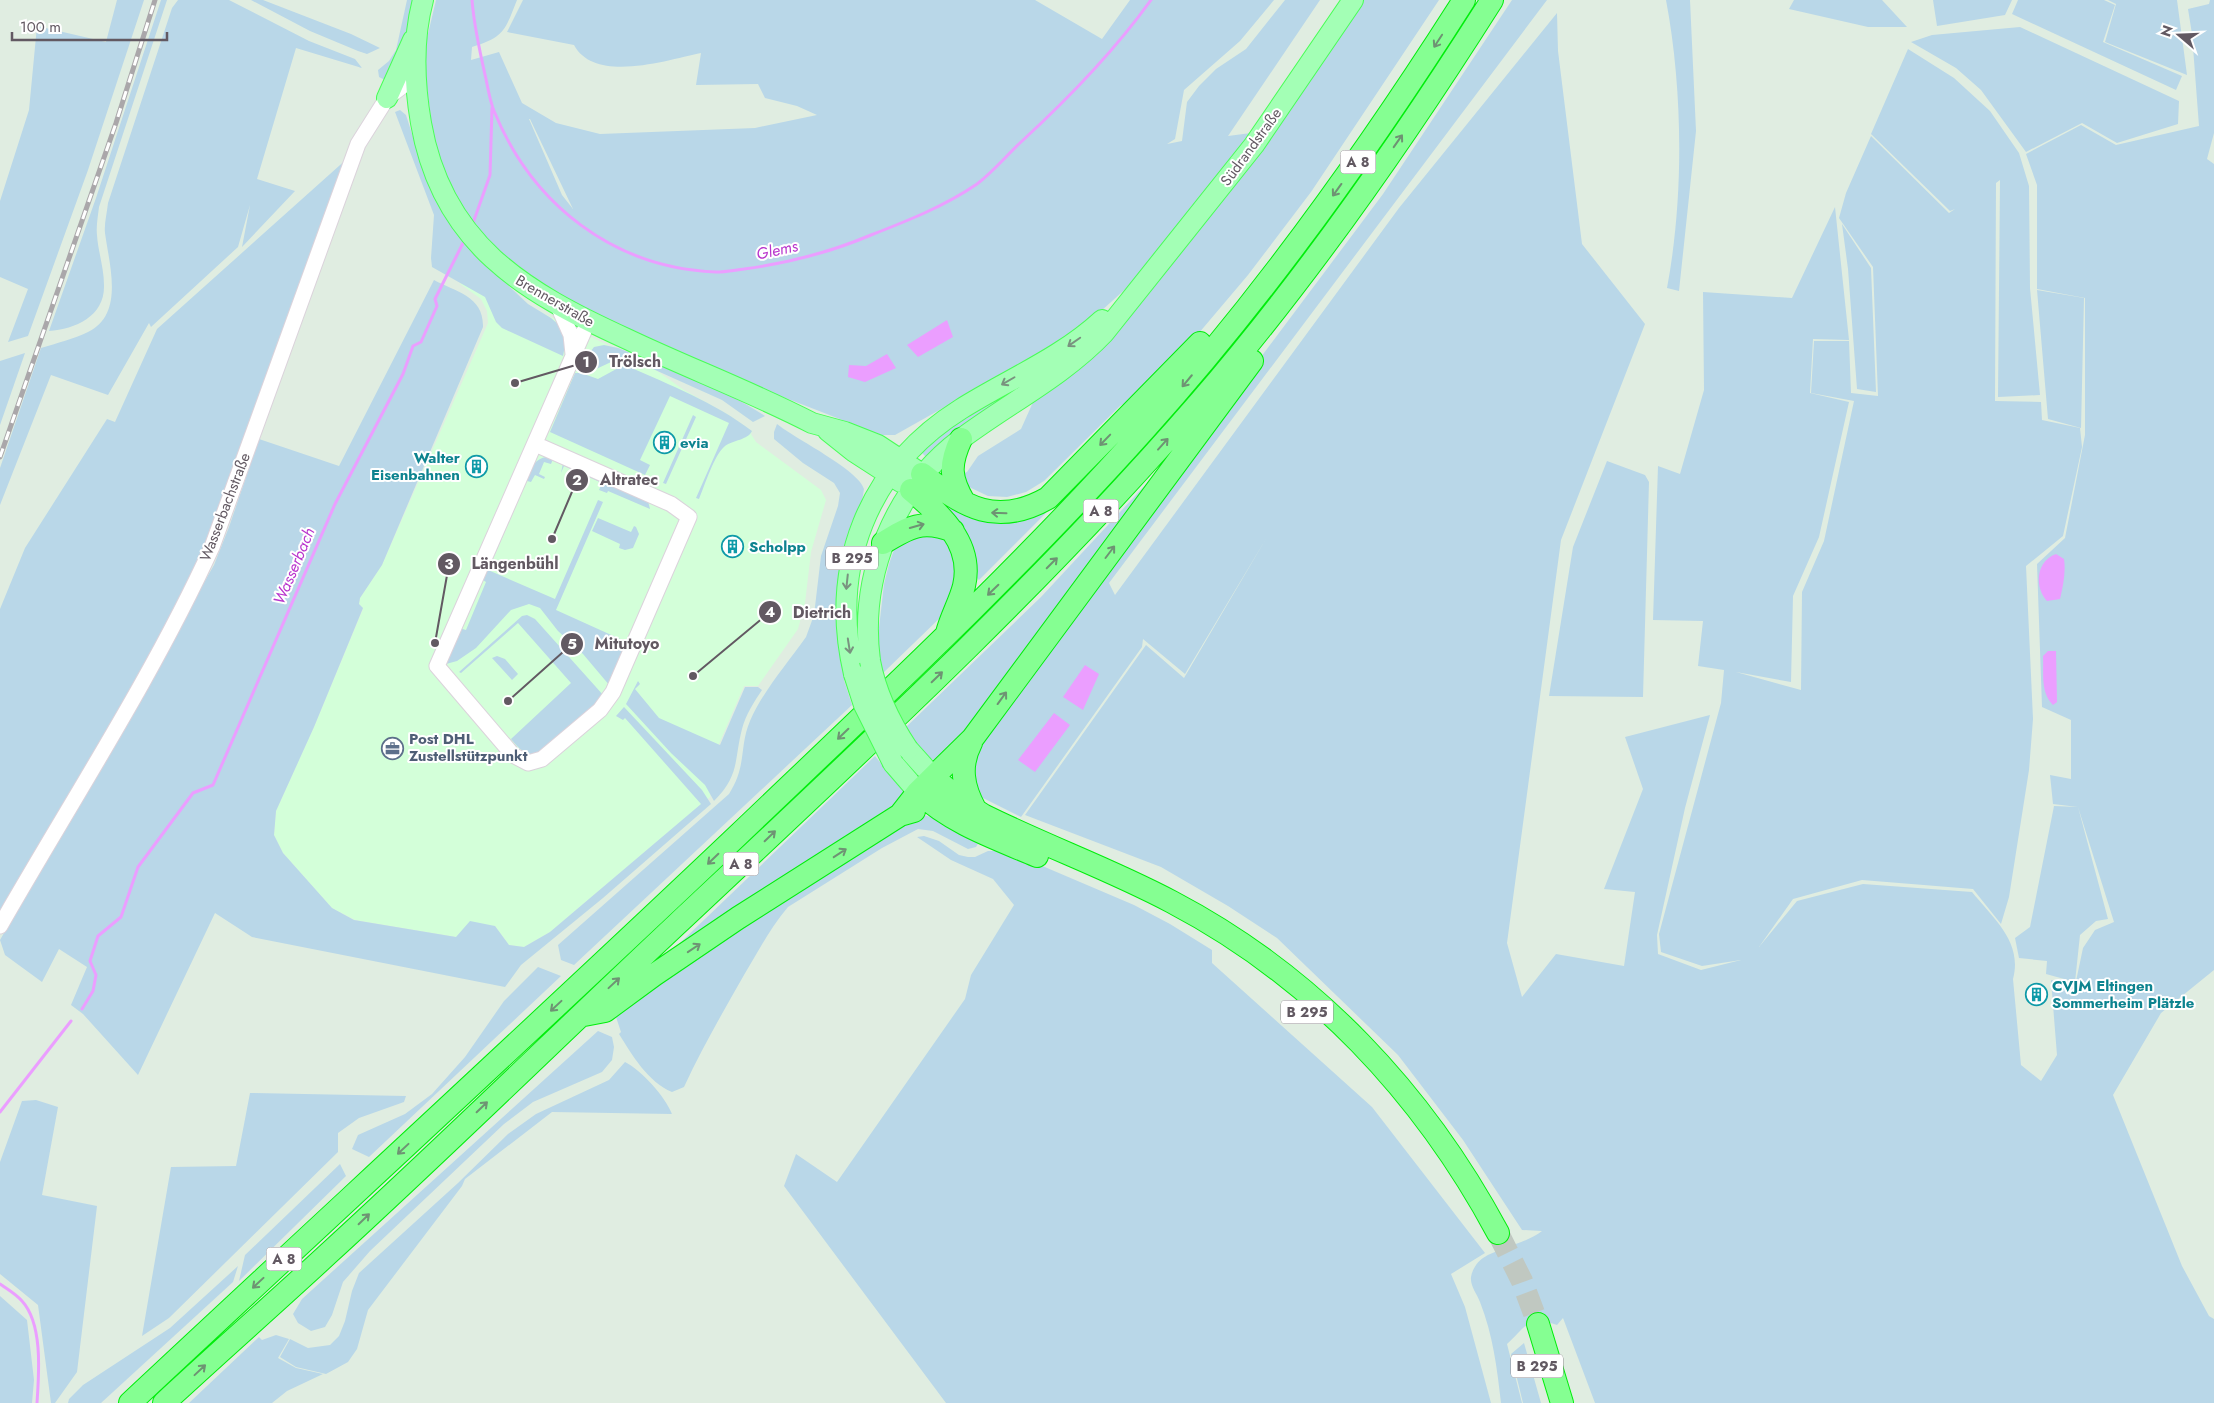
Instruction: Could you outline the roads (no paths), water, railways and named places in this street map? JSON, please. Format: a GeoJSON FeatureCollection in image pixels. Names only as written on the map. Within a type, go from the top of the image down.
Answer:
{"type":"FeatureCollection","features":[{"type":"Feature","properties":{"kind":"highway","name":"A 8"},"geometry":{"type":"LineString","coordinates":[[130,1403],[629,939],[946,636],[1041,541],[1143,432],[1241,317],[1366,151],[1464,0]]}},
{"type":"Feature","properties":{"kind":"highway","name":"A 8"},"geometry":{"type":"LineString","coordinates":[[164,1403],[329,1253],[888,723],[1068,547],[1205,396],[1285,297],[1376,173],[1492,0]]}},
{"type":"Feature","properties":{"kind":"highway","name":"A 8"},"geometry":{"type":"LineString","coordinates":[[926,785],[973,738],[1278,327],[1285,297]]}},
{"type":"Feature","properties":{"kind":"highway"},"geometry":{"type":"LineString","coordinates":[[917,482],[987,512],[999,514],[1013,513],[1035,506],[1048,498],[1204,339],[1241,317]]}},
{"type":"Feature","properties":{"kind":"highway"},"geometry":{"type":"LineString","coordinates":[[961,439],[955,452],[952,469],[957,490],[964,502]]}},
{"type":"Feature","properties":{"kind":"highway"},"geometry":{"type":"LineString","coordinates":[[917,482],[953,531],[964,554],[964,586],[953,611],[946,636]]}},
{"type":"Feature","properties":{"kind":"highway"},"geometry":{"type":"LineString","coordinates":[[883,543],[901,532],[926,524],[953,531]]}},
{"type":"Feature","properties":{"kind":"highway","name":"A 8"},"geometry":{"type":"LineString","coordinates":[[973,738],[966,754],[963,771],[966,790],[991,825]]}},
{"type":"Feature","properties":{"kind":"highway"},"geometry":{"type":"LineString","coordinates":[[900,815],[926,785]]}},
{"type":"Feature","properties":{"kind":"highway","name":"B 295"},"geometry":{"type":"LineString","coordinates":[[926,785],[942,812],[991,825]]}},
{"type":"Feature","properties":{"kind":"highway","name":"B 295"},"geometry":{"type":"LineString","coordinates":[[926,785],[991,825],[1174,920],[1233,955],[1280,990],[1318,1021],[1357,1060],[1398,1106],[1492,1236]]}},
{"type":"Feature","properties":{"kind":"highway"},"geometry":{"type":"LineString","coordinates":[[578,1016],[605,1011],[738,918],[900,815],[915,810],[929,809],[942,812]]}},
{"type":"Feature","properties":{"kind":"highway","name":"B 295"},"geometry":{"type":"LineString","coordinates":[[1548,1403],[1531,1326],[1562,1403]]}},
{"type":"Feature","properties":{"kind":"main road","name":"Brennerstraße"},"geometry":{"type":"LineString","coordinates":[[423,0],[416,34],[416,76],[423,135],[431,162],[439,185],[461,223],[476,242],[505,271],[558,306],[588,322],[786,409],[823,427],[854,451],[896,467]]}},
{"type":"Feature","properties":{"kind":"main road","name":"Südrandstraße"},"geometry":{"type":"LineString","coordinates":[[917,482],[961,439],[1087,352],[1254,145],[1353,0]]}},
{"type":"Feature","properties":{"kind":"main road"},"geometry":{"type":"LineString","coordinates":[[387,98],[402,60],[416,34]]}},
{"type":"Feature","properties":{"kind":"main road","name":"Südrandstraße"},"geometry":{"type":"LineString","coordinates":[[896,467],[929,431],[962,408],[1075,341],[1141,287]]}},
{"type":"Feature","properties":{"kind":"main road","name":"Brennerstraße"},"geometry":{"type":"LineString","coordinates":[[823,427],[845,432],[878,445],[896,467]]}},
{"type":"Feature","properties":{"kind":"main road"},"geometry":{"type":"LineString","coordinates":[[878,445],[929,431]]}},
{"type":"Feature","properties":{"kind":"main road"},"geometry":{"type":"LineString","coordinates":[[854,451],[863,464],[869,479],[872,503]]}},
{"type":"Feature","properties":{"kind":"main road"},"geometry":{"type":"LineString","coordinates":[[896,467],[917,482]]}},
{"type":"Feature","properties":{"kind":"main road","name":"B 295"},"geometry":{"type":"LineString","coordinates":[[896,467],[872,503],[854,550],[846,595],[848,642],[854,674],[864,705],[893,763],[926,785]]}},
{"type":"Feature","properties":{"kind":"main road","name":"B 295"},"geometry":{"type":"LineString","coordinates":[[917,482],[901,506],[883,543],[871,592],[868,632],[870,661],[878,691],[887,714],[908,749],[926,785]]}},
{"type":"Feature","properties":{"kind":"street","name":"Wasserbachstraße"},"geometry":{"type":"LineString","coordinates":[[0,926],[142,683],[195,585],[212,547],[358,144],[387,98],[416,76]]}},
{"type":"Feature","properties":{"kind":"street"},"geometry":{"type":"LineString","coordinates":[[558,306],[570,335],[573,354]]}},
{"type":"Feature","properties":{"kind":"street"},"geometry":{"type":"LineString","coordinates":[[535,444],[671,504],[690,517],[613,692],[600,710],[542,759],[528,763],[513,755],[436,666],[588,322]]}},
{"type":"Feature","properties":{"kind":"waterway","name":"Glems"},"geometry":{"type":"LineString","coordinates":[[472,0],[479,49],[494,111],[510,144],[530,175],[554,202],[581,225],[611,244],[643,258],[678,268],[716,272],[777,264],[840,247],[912,219],[965,192],[989,174],[1073,92],[1106,57],[1151,0]]}},
{"type":"Feature","properties":{"kind":"waterway","name":"Wasserbach"},"geometry":{"type":"LineString","coordinates":[[472,226],[490,175],[492,108]]}},
{"type":"Feature","properties":{"kind":"waterway","name":"Wasserbach"},"geometry":{"type":"LineString","coordinates":[[82,1009],[93,991],[96,975],[90,961],[98,936],[121,917],[138,867],[193,793],[213,785],[335,504],[403,374],[413,346],[421,342],[437,306],[435,299],[465,239]]}},
{"type":"Feature","properties":{"kind":"waterway","name":"Wasserbach"},"geometry":{"type":"LineString","coordinates":[[0,1112],[71,1021]]}},
{"type":"Feature","properties":{"kind":"waterway","name":"Wasserbach"},"geometry":{"type":"LineString","coordinates":[[0,1284],[22,1301],[29,1311],[33,1322],[37,1335],[39,1364],[37,1403]]}},
{"type":"Feature","properties":{"kind":"tunnel"},"geometry":{"type":"LineString","coordinates":[[1498,1233],[1522,1281],[1538,1324]]}},
{"type":"Feature","properties":{"kind":"railway"},"geometry":{"type":"LineString","coordinates":[[0,457],[116,123],[155,0]]}},
{"type":"Feature","properties":{"kind":"place","name":"Trölsch"},"geometry":{"type":"Point","coordinates":[515,383]}},
{"type":"Feature","properties":{"kind":"place","name":"evia"},"geometry":{"type":"Point","coordinates":[664,443]}},
{"type":"Feature","properties":{"kind":"place","name":"Walter Eisenbahnen"},"geometry":{"type":"Point","coordinates":[476,467]}},
{"type":"Feature","properties":{"kind":"place","name":"Altratec"},"geometry":{"type":"Point","coordinates":[552,539]}},
{"type":"Feature","properties":{"kind":"place","name":"Scholpp"},"geometry":{"type":"Point","coordinates":[733,547]}},
{"type":"Feature","properties":{"kind":"place","name":"Längenbühl"},"geometry":{"type":"Point","coordinates":[435,643]}},
{"type":"Feature","properties":{"kind":"place","name":"Dietrich"},"geometry":{"type":"Point","coordinates":[693,676]}},
{"type":"Feature","properties":{"kind":"place","name":"Mitutoyo"},"geometry":{"type":"Point","coordinates":[508,701]}},
{"type":"Feature","properties":{"kind":"place","name":"Post DHL Zustellstützpunkt"},"geometry":{"type":"Point","coordinates":[393,748]}},
{"type":"Feature","properties":{"kind":"place","name":"CVJM Eltingen Sommerheim Plätzle"},"geometry":{"type":"Point","coordinates":[2036,995]}}]}
